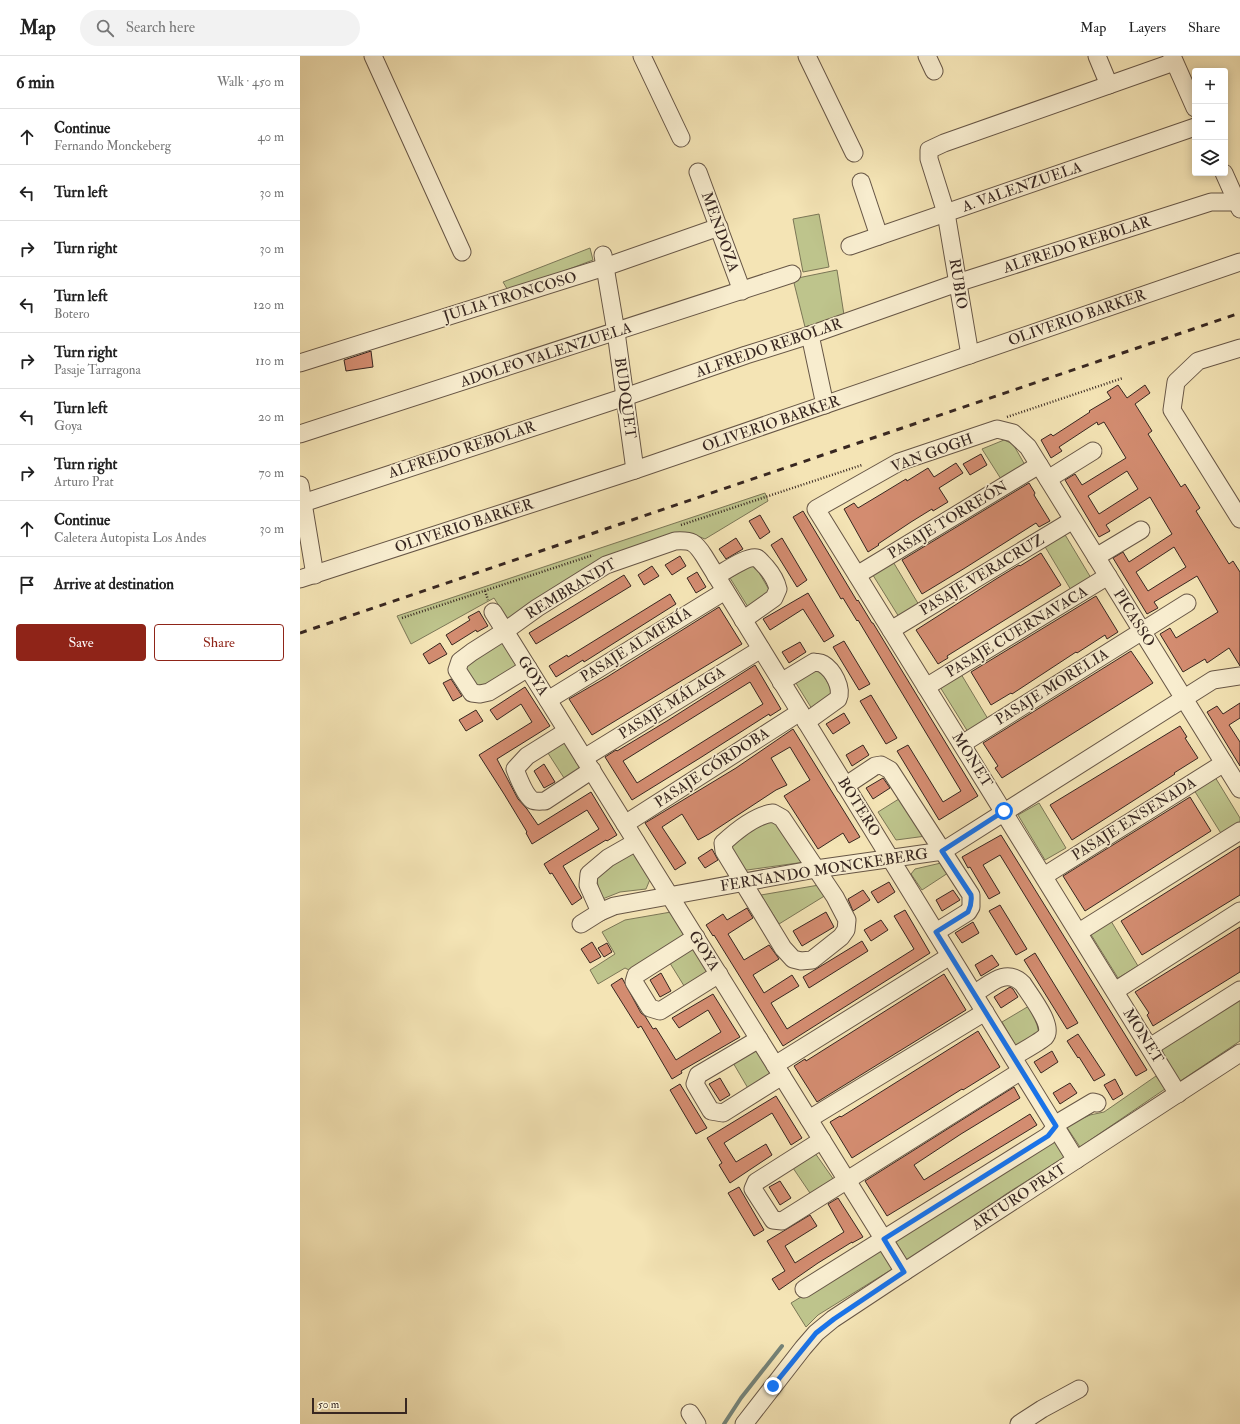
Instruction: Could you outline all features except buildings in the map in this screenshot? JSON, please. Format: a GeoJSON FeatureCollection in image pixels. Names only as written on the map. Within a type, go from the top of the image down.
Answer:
{"type":"FeatureCollection","features":[{"type":"Feature","properties":{"kind":"street"},"geometry":{"type":"LineString","coordinates":[[374,56],[462,252]]}},
{"type":"Feature","properties":{"kind":"street"},"geometry":{"type":"LineString","coordinates":[[642,56],[681,138]]}},
{"type":"Feature","properties":{"kind":"street"},"geometry":{"type":"LineString","coordinates":[[807,56],[854,153]]}},
{"type":"Feature","properties":{"kind":"street"},"geometry":{"type":"LineString","coordinates":[[1097,56],[1109,85],[1173,59],[1193,104]]}},
{"type":"Feature","properties":{"kind":"street","name":"RUBIO"},"geometry":{"type":"LineString","coordinates":[[970,355],[946,213],[929,159],[929,150],[944,143],[1109,85]]}},
{"type":"Feature","properties":{"kind":"street","name":"A. VALENZUELA"},"geometry":{"type":"LineString","coordinates":[[850,246],[1192,128]]}},
{"type":"Feature","properties":{"kind":"street","name":"MENDOZA"},"geometry":{"type":"LineString","coordinates":[[698,172],[742,291]]}},
{"type":"Feature","properties":{"kind":"street"},"geometry":{"type":"LineString","coordinates":[[1225,176],[1239,204]]}},
{"type":"Feature","properties":{"kind":"street"},"geometry":{"type":"LineString","coordinates":[[861,182],[879,236]]}},
{"type":"Feature","properties":{"kind":"street","name":"ALFREDO REBOLAR"},"geometry":{"type":"LineString","coordinates":[[301,503],[625,397],[746,355],[810,335],[958,283],[1211,202],[1239,204]]}},
{"type":"Feature","properties":{"kind":"street","name":"JULIA TRONCOSO"},"geometry":{"type":"LineString","coordinates":[[300,363],[604,261],[719,227]]}},
{"type":"Feature","properties":{"kind":"street","name":"BUDQUET"},"geometry":{"type":"LineString","coordinates":[[604,261],[616,332],[635,470]]}},
{"type":"Feature","properties":{"kind":"street","name":"OLIVERIO BARKER"},"geometry":{"type":"LineString","coordinates":[[307,577],[635,470],[1240,262]]}},
{"type":"Feature","properties":{"kind":"street","name":"ADOLFO VALENZUELA"},"geometry":{"type":"LineString","coordinates":[[300,434],[792,274]]}},
{"type":"Feature","properties":{"kind":"street"},"geometry":{"type":"LineString","coordinates":[[810,335],[825,405]]}},
{"type":"Feature","properties":{"kind":"street"},"geometry":{"type":"LineString","coordinates":[[1240,348],[1198,361],[1176,382],[1172,410],[1240,519]]}},
{"type":"Feature","properties":{"kind":"street","name":"VAN GOGH"},"geometry":{"type":"LineString","coordinates":[[816,509],[899,462],[998,430],[1013,433],[1028,447]]}},
{"type":"Feature","properties":{"kind":"street","name":"PICASSO"},"geometry":{"type":"LineString","coordinates":[[1028,447],[1240,789]]}},
{"type":"Feature","properties":{"kind":"street","name":"PASAJE TORREÓN"},"geometry":{"type":"LineString","coordinates":[[856,575],[1044,472],[1093,451]]}},
{"type":"Feature","properties":{"kind":"street"},"geometry":{"type":"LineString","coordinates":[[300,485],[307,577]]}},
{"type":"Feature","properties":{"kind":"street","name":"MONET"},"geometry":{"type":"LineString","coordinates":[[816,509],[1178,1094]]}},
{"type":"Feature","properties":{"kind":"street","name":"PASAJE VERACRUZ"},"geometry":{"type":"LineString","coordinates":[[891,630],[1073,520]]}},
{"type":"Feature","properties":{"kind":"street"},"geometry":{"type":"LineString","coordinates":[[1096,557],[1141,530]]}},
{"type":"Feature","properties":{"kind":"street","name":"REMBRANDT"},"geometry":{"type":"LineString","coordinates":[[528,668],[489,692],[480,694],[472,693],[457,670],[460,661],[537,608],[606,565],[675,541],[687,540],[694,543],[704,556]]}},
{"type":"Feature","properties":{"kind":"street","name":"BOTERO"},"geometry":{"type":"LineString","coordinates":[[704,556],[1076,1160]]}},
{"type":"Feature","properties":{"kind":"street"},"geometry":{"type":"LineString","coordinates":[[716,576],[738,564],[754,558],[758,559],[764,564],[774,578],[778,589],[774,598],[743,620]]}},
{"type":"Feature","properties":{"kind":"street","name":"PASAJE CUERNAVACA"},"geometry":{"type":"LineString","coordinates":[[926,687],[1108,576]]}},
{"type":"Feature","properties":{"kind":"street","name":"PASAJE ALMERÍA"},"geometry":{"type":"LineString","coordinates":[[548,700],[725,591]]}},
{"type":"Feature","properties":{"kind":"street","name":"PASAJE MORELIA"},"geometry":{"type":"LineString","coordinates":[[962,744],[1187,603]]}},
{"type":"Feature","properties":{"kind":"street","name":"GOYA"},"geometry":{"type":"LineString","coordinates":[[493,612],[904,1272]]}},
{"type":"Feature","properties":{"kind":"street","name":"PASAJE MÁLAGA"},"geometry":{"type":"LineString","coordinates":[[567,731],[527,756],[515,769],[523,789],[532,800],[539,802],[545,800],[588,764],[761,649]]}},
{"type":"Feature","properties":{"kind":"street","name":"PASAJE CÓRDOBA"},"geometry":{"type":"LineString","coordinates":[[625,824],[803,717],[838,699],[840,696],[839,687],[834,676],[824,665],[820,663],[814,662],[781,682]]}},
{"type":"Feature","properties":{"kind":"street","name":"FERNANDO MONCKEBERG"},"geometry":{"type":"LineString","coordinates":[[581,924],[600,912],[614,906],[816,869],[942,851],[1213,680],[1240,676]]}},
{"type":"Feature","properties":{"kind":"street","name":"PASAJE ENSENADA"},"geometry":{"type":"LineString","coordinates":[[1044,876],[1224,763]]}},
{"type":"Feature","properties":{"kind":"street"},"geometry":{"type":"LineString","coordinates":[[845,786],[875,766],[881,765],[890,770],[971,895],[971,907],[968,912],[936,932]]}},
{"type":"Feature","properties":{"kind":"street"},"geometry":{"type":"LineString","coordinates":[[773,813],[782,818],[816,869],[847,920],[846,930],[832,945],[812,960],[801,961],[793,959],[783,948],[724,851],[723,843],[764,814],[773,813]]}},
{"type":"Feature","properties":{"kind":"street"},"geometry":{"type":"LineString","coordinates":[[1079,932],[1240,831]]}},
{"type":"Feature","properties":{"kind":"street"},"geometry":{"type":"LineString","coordinates":[[600,912],[588,885],[589,874],[608,858],[636,842]]}},
{"type":"Feature","properties":{"kind":"street"},"geometry":{"type":"LineString","coordinates":[[1115,991],[1240,911]]}},
{"type":"Feature","properties":{"kind":"street"},"geometry":{"type":"LineString","coordinates":[[696,937],[636,975],[634,982],[650,1008],[660,1011],[719,974]]}},
{"type":"Feature","properties":{"kind":"street"},"geometry":{"type":"LineString","coordinates":[[759,1039],[698,1075],[695,1084],[711,1111],[723,1113],[778,1070],[950,956]]}},
{"type":"Feature","properties":{"kind":"street"},"geometry":{"type":"LineString","coordinates":[[974,994],[1000,977],[1012,977],[1019,980],[1023,984],[1044,1018],[1047,1030],[1044,1037],[1013,1057]]}},
{"type":"Feature","properties":{"kind":"street"},"geometry":{"type":"LineString","coordinates":[[1150,1047],[1240,990]]}},
{"type":"Feature","properties":{"kind":"street"},"geometry":{"type":"LineString","coordinates":[[809,1120],[985,1012]]}},
{"type":"Feature","properties":{"kind":"street","name":"ARTURO PRAT"},"geometry":{"type":"LineString","coordinates":[[744,1424],[803,1348],[816,1333],[834,1319],[1240,1053]]}},
{"type":"Feature","properties":{"kind":"street"},"geometry":{"type":"LineString","coordinates":[[822,1140],[756,1182],[753,1189],[773,1220],[782,1221],[1022,1071]]}},
{"type":"Feature","properties":{"kind":"street"},"geometry":{"type":"LineString","coordinates":[[804,1288],[1048,1136],[1061,1121],[1093,1102],[1097,1103]]}},
{"type":"Feature","properties":{"kind":"street"},"geometry":{"type":"LineString","coordinates":[[1019,1424],[1042,1409],[1079,1389]]}},
{"type":"Feature","properties":{"kind":"path"},"geometry":{"type":"LineString","coordinates":[[1006,417],[1123,378]]}},
{"type":"Feature","properties":{"kind":"path"},"geometry":{"type":"LineString","coordinates":[[674,528],[862,465]]}},
{"type":"Feature","properties":{"kind":"path"},"geometry":{"type":"LineString","coordinates":[[402,618],[598,553]]}},
{"type":"Feature","properties":{"kind":"green space"},"geometry":{"type":"Polygon","coordinates":[[[819,214],[829,267],[803,272],[793,219],[819,214]]]}},
{"type":"Feature","properties":{"kind":"green space"},"geometry":{"type":"Polygon","coordinates":[[[590,248],[593,260],[509,292],[503,282],[590,248]]]}},
{"type":"Feature","properties":{"kind":"green space"},"geometry":{"type":"Polygon","coordinates":[[[837,270],[844,315],[805,327],[793,279],[837,270]]]}},
{"type":"Feature","properties":{"kind":"green space"},"geometry":{"type":"Polygon","coordinates":[[[1004,440],[1013,444],[1025,465],[1001,479],[982,449],[1004,440]]]}},
{"type":"Feature","properties":{"kind":"green space"},"geometry":{"type":"Polygon","coordinates":[[[765,493],[768,501],[705,539],[695,535],[679,534],[508,620],[494,598],[411,644],[397,616],[765,493]]]}},
{"type":"Feature","properties":{"kind":"green space"},"geometry":{"type":"Polygon","coordinates":[[[1064,533],[1091,578],[1071,590],[1044,545],[1064,533]]]}},
{"type":"Feature","properties":{"kind":"green space"},"geometry":{"type":"Polygon","coordinates":[[[892,560],[919,605],[899,617],[871,572],[892,560]]]}},
{"type":"Feature","properties":{"kind":"green space"},"geometry":{"type":"Polygon","coordinates":[[[754,564],[771,593],[748,607],[730,578],[754,564]]]}},
{"type":"Feature","properties":{"kind":"green space"},"geometry":{"type":"Polygon","coordinates":[[[503,641],[518,668],[484,688],[473,687],[464,665],[503,641]]]}},
{"type":"Feature","properties":{"kind":"green space"},"geometry":{"type":"Polygon","coordinates":[[[818,666],[835,695],[812,709],[794,680],[818,666]]]}},
{"type":"Feature","properties":{"kind":"green space"},"geometry":{"type":"Polygon","coordinates":[[[961,674],[988,719],[968,732],[940,687],[961,674]]]}},
{"type":"Feature","properties":{"kind":"green space"},"geometry":{"type":"Polygon","coordinates":[[[564,738],[584,770],[566,781],[546,750],[564,738]]]}},
{"type":"Feature","properties":{"kind":"green space"},"geometry":{"type":"Polygon","coordinates":[[[1215,777],[1240,818],[1240,824],[1222,835],[1194,790],[1215,777]]]}},
{"type":"Feature","properties":{"kind":"green space"},"geometry":{"type":"Polygon","coordinates":[[[902,797],[926,836],[896,840],[878,812],[902,797]]]}},
{"type":"Feature","properties":{"kind":"green space"},"geometry":{"type":"Polygon","coordinates":[[[1039,803],[1066,848],[1045,860],[1018,815],[1039,803]]]}},
{"type":"Feature","properties":{"kind":"green space"},"geometry":{"type":"Polygon","coordinates":[[[769,819],[779,822],[805,862],[740,871],[730,843],[769,819]]]}},
{"type":"Feature","properties":{"kind":"green space"},"geometry":{"type":"Polygon","coordinates":[[[633,849],[651,877],[646,889],[620,892],[600,900],[597,879],[604,868],[633,849]]]}},
{"type":"Feature","properties":{"kind":"green space"},"geometry":{"type":"Polygon","coordinates":[[[941,863],[948,873],[922,890],[911,874],[915,869],[941,863]]]}},
{"type":"Feature","properties":{"kind":"green space"},"geometry":{"type":"Polygon","coordinates":[[[819,885],[826,895],[779,924],[761,895],[819,885]]]}},
{"type":"Feature","properties":{"kind":"green space"},"geometry":{"type":"Polygon","coordinates":[[[671,912],[684,936],[629,970],[625,968],[598,984],[590,970],[615,954],[602,932],[625,920],[671,912]]]}},
{"type":"Feature","properties":{"kind":"green space"},"geometry":{"type":"Polygon","coordinates":[[[1111,921],[1138,966],[1118,978],[1090,933],[1111,921]]]}},
{"type":"Feature","properties":{"kind":"green space"},"geometry":{"type":"Polygon","coordinates":[[[692,946],[709,975],[686,989],[668,960],[692,946]]]}},
{"type":"Feature","properties":{"kind":"green space"},"geometry":{"type":"Polygon","coordinates":[[[1240,998],[1240,1041],[1179,1082],[1168,1066],[1161,1047],[1240,998]]]}},
{"type":"Feature","properties":{"kind":"green space"},"geometry":{"type":"Polygon","coordinates":[[[1029,1006],[1041,1027],[1040,1032],[1016,1046],[1002,1022],[1029,1006]]]}},
{"type":"Feature","properties":{"kind":"green space"},"geometry":{"type":"Polygon","coordinates":[[[755,1047],[772,1076],[749,1090],[732,1061],[755,1047]]]}},
{"type":"Feature","properties":{"kind":"green space"},"geometry":{"type":"Polygon","coordinates":[[[1156,1076],[1165,1089],[1080,1147],[1066,1126],[1090,1115],[1104,1112],[1156,1076]]]}},
{"type":"Feature","properties":{"kind":"green space"},"geometry":{"type":"Polygon","coordinates":[[[1054,1138],[1066,1156],[1006,1194],[908,1262],[894,1239],[1054,1138]]]}},
{"type":"Feature","properties":{"kind":"green space"},"geometry":{"type":"Polygon","coordinates":[[[815,1153],[834,1180],[812,1196],[793,1168],[815,1153]]]}},
{"type":"Feature","properties":{"kind":"green space"},"geometry":{"type":"Polygon","coordinates":[[[881,1249],[894,1268],[818,1315],[806,1327],[791,1303],[881,1249]]]}},
{"type":"Feature","properties":{"kind":"waterway"},"geometry":{"type":"LineString","coordinates":[[724,1424],[741,1398],[782,1346]]}},
{"type":"Feature","properties":{"kind":"railway"},"geometry":{"type":"LineString","coordinates":[[300,633],[1240,313]]}},
{"type":"Feature","properties":{"kind":"route"},"geometry":{"type":"LineString","coordinates":[[773,1386],[816,1333],[834,1319],[904,1272],[884,1239],[1048,1136],[1056,1126],[936,932],[968,912],[972,901],[971,895],[942,851],[1004,811]]}}]}
